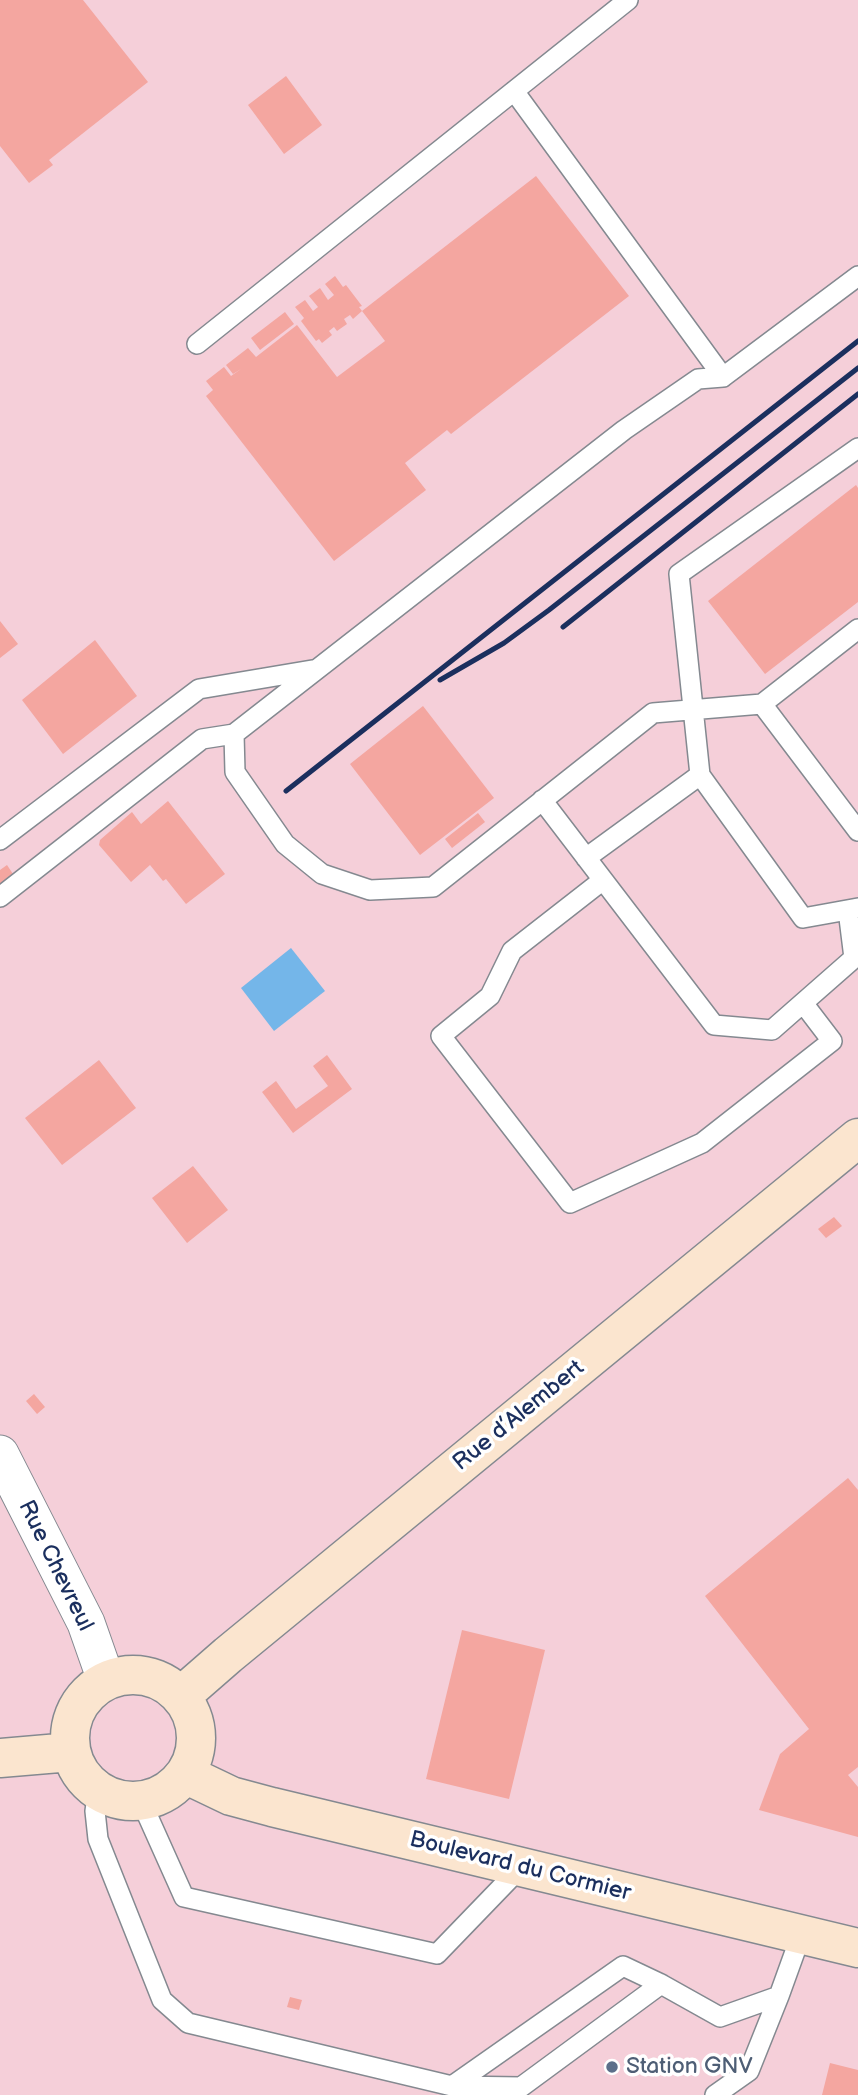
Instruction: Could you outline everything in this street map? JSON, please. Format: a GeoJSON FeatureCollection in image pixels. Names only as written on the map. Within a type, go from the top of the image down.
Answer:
{"type":"FeatureCollection","features":[{"type":"Feature","properties":{"kind":"street","name":"Rue d’Alembert"},"geometry":{"type":"LineString","coordinates":[[181,1696],[858,1138]]}},
{"type":"Feature","properties":{"kind":"street","name":"Rue Chevreul"},"geometry":{"type":"LineString","coordinates":[[0,1454],[86,1623],[106,1679]]}},
{"type":"Feature","properties":{"kind":"street"},"geometry":{"type":"LineString","coordinates":[[126,1674],[146,1675],[166,1683],[181,1696],[192,1714],[196,1734],[194,1755],[185,1774],[165,1792],[141,1801],[122,1801],[89,1784],[78,1770],[71,1752],[69,1731],[75,1710],[88,1692],[106,1679],[126,1674]]}},
{"type":"Feature","properties":{"kind":"street"},"geometry":{"type":"LineString","coordinates":[[0,1758],[71,1752]]}},
{"type":"Feature","properties":{"kind":"street","name":"Boulevard du Cormier"},"geometry":{"type":"LineString","coordinates":[[185,1774],[231,1796],[858,1948]]}},
{"type":"Feature","properties":{"kind":"lane"},"geometry":{"type":"LineString","coordinates":[[197,344],[628,0]]}},
{"type":"Feature","properties":{"kind":"lane"},"geometry":{"type":"LineString","coordinates":[[514,91],[723,377]]}},
{"type":"Feature","properties":{"kind":"lane"},"geometry":{"type":"LineString","coordinates":[[0,897],[202,739],[234,734],[624,430],[698,379],[723,377],[858,276]]}},
{"type":"Feature","properties":{"kind":"lane"},"geometry":{"type":"LineString","coordinates":[[542,800],[714,1025],[772,1030],[854,958],[853,909],[803,918],[700,775],[679,574],[858,448]]}},
{"type":"Feature","properties":{"kind":"lane"},"geometry":{"type":"LineString","coordinates":[[234,734],[235,772],[285,844],[322,874],[370,890],[433,887],[653,713],[762,704],[858,629]]}},
{"type":"Feature","properties":{"kind":"lane"},"geometry":{"type":"LineString","coordinates":[[0,840],[198,689],[316,670]]}},
{"type":"Feature","properties":{"kind":"lane"},"geometry":{"type":"LineString","coordinates":[[762,704],[858,831]]}},
{"type":"Feature","properties":{"kind":"lane"},"geometry":{"type":"LineString","coordinates":[[586,858],[700,775]]}},
{"type":"Feature","properties":{"kind":"lane"},"geometry":{"type":"LineString","coordinates":[[603,880],[512,951],[490,996],[441,1036],[570,1203],[702,1143],[831,1041],[803,1003]]}},
{"type":"Feature","properties":{"kind":"lane"},"geometry":{"type":"LineString","coordinates":[[98,1790],[95,1811],[98,1839],[162,2000],[188,2023],[458,2090],[521,2087],[661,1984]]}},
{"type":"Feature","properties":{"kind":"lane"},"geometry":{"type":"LineString","coordinates":[[141,1801],[184,1898],[437,1954],[521,1867]]}},
{"type":"Feature","properties":{"kind":"lane"},"geometry":{"type":"LineString","coordinates":[[715,2095],[749,2071],[801,1935]]}},
{"type":"Feature","properties":{"kind":"lane"},"geometry":{"type":"LineString","coordinates":[[458,2090],[623,1966],[720,2017],[779,1996]]}},
{"type":"Feature","properties":{"kind":"shaded area"},"geometry":{"type":"Polygon","coordinates":[[[0,0],[858,0],[858,2095],[0,2095],[0,0]]]}},
{"type":"Feature","properties":{"kind":"water"},"geometry":{"type":"Polygon","coordinates":[[[291,948],[325,991],[274,1031],[241,988],[291,948]]]}},
{"type":"Feature","properties":{"kind":"building"},"geometry":{"type":"Polygon","coordinates":[[[0,0],[83,0],[148,82],[49,160],[53,165],[29,183],[0,146],[0,0]]]}},
{"type":"Feature","properties":{"kind":"building"},"geometry":{"type":"Polygon","coordinates":[[[286,76],[322,125],[284,154],[248,105],[286,76]]]}},
{"type":"Feature","properties":{"kind":"building"},"geometry":{"type":"Polygon","coordinates":[[[536,176],[629,296],[451,434],[447,430],[405,463],[426,490],[334,561],[206,396],[213,390],[206,381],[224,367],[231,376],[241,369],[233,374],[226,365],[248,348],[256,357],[297,325],[337,377],[385,341],[362,311],[536,176]]]}},
{"type":"Feature","properties":{"kind":"building"},"geometry":{"type":"Polygon","coordinates":[[[335,276],[343,287],[346,285],[362,306],[359,307],[362,311],[353,319],[350,315],[344,319],[347,324],[337,331],[334,327],[329,331],[332,335],[322,343],[319,339],[316,341],[301,321],[304,318],[295,307],[305,300],[313,311],[318,307],[309,296],[320,288],[328,300],[334,295],[325,284],[335,276]]]}},
{"type":"Feature","properties":{"kind":"building"},"geometry":{"type":"Polygon","coordinates":[[[285,312],[294,324],[260,350],[251,338],[285,312]]]}},
{"type":"Feature","properties":{"kind":"building"},"geometry":{"type":"Polygon","coordinates":[[[856,485],[858,602],[765,674],[708,601],[856,485]]]}},
{"type":"Feature","properties":{"kind":"building"},"geometry":{"type":"Polygon","coordinates":[[[0,621],[18,644],[0,658],[0,621]]]}},
{"type":"Feature","properties":{"kind":"building"},"geometry":{"type":"Polygon","coordinates":[[[95,640],[137,696],[63,754],[22,700],[95,640]]]}},
{"type":"Feature","properties":{"kind":"building"},"geometry":{"type":"Polygon","coordinates":[[[423,706],[494,798],[420,855],[350,764],[423,706]]]}},
{"type":"Feature","properties":{"kind":"building"},"geometry":{"type":"Polygon","coordinates":[[[168,801],[225,874],[186,904],[166,879],[163,881],[150,865],[131,882],[99,845],[100,840],[132,812],[141,824],[168,801]]]}},
{"type":"Feature","properties":{"kind":"building"},"geometry":{"type":"Polygon","coordinates":[[[478,813],[485,822],[452,848],[445,839],[478,813]]]}},
{"type":"Feature","properties":{"kind":"building"},"geometry":{"type":"Polygon","coordinates":[[[7,865],[13,874],[0,884],[0,870],[7,865]]]}},
{"type":"Feature","properties":{"kind":"building"},"geometry":{"type":"Polygon","coordinates":[[[327,1055],[352,1089],[293,1133],[262,1092],[276,1081],[296,1109],[328,1086],[313,1066],[327,1055]]]}},
{"type":"Feature","properties":{"kind":"building"},"geometry":{"type":"Polygon","coordinates":[[[99,1060],[136,1108],[62,1165],[25,1118],[99,1060]]]}},
{"type":"Feature","properties":{"kind":"building"},"geometry":{"type":"Polygon","coordinates":[[[193,1166],[228,1210],[187,1243],[152,1198],[193,1166]]]}},
{"type":"Feature","properties":{"kind":"building"},"geometry":{"type":"Polygon","coordinates":[[[834,1217],[842,1226],[826,1238],[818,1229],[834,1217]]]}},
{"type":"Feature","properties":{"kind":"building"},"geometry":{"type":"Polygon","coordinates":[[[34,1394],[45,1407],[37,1414],[26,1401],[34,1394]]]}},
{"type":"Feature","properties":{"kind":"building"},"geometry":{"type":"Polygon","coordinates":[[[848,1478],[858,1490],[858,1767],[848,1775],[858,1787],[858,1837],[759,1810],[780,1754],[809,1729],[705,1596],[848,1478]]]}},
{"type":"Feature","properties":{"kind":"building"},"geometry":{"type":"Polygon","coordinates":[[[462,1630],[545,1650],[509,1799],[426,1779],[462,1630]]]}},
{"type":"Feature","properties":{"kind":"building"},"geometry":{"type":"Polygon","coordinates":[[[290,1997],[302,2000],[299,2010],[287,2007],[290,1997]]]}},
{"type":"Feature","properties":{"kind":"building"},"geometry":{"type":"Polygon","coordinates":[[[830,2063],[858,2070],[858,2095],[822,2095],[830,2063]]]}},
{"type":"Feature","properties":{"kind":"railway"},"geometry":{"type":"LineString","coordinates":[[286,791],[858,341]]}},
{"type":"Feature","properties":{"kind":"railway"},"geometry":{"type":"LineString","coordinates":[[440,680],[504,643],[549,610],[858,368]]}},
{"type":"Feature","properties":{"kind":"railway"},"geometry":{"type":"LineString","coordinates":[[563,627],[858,394]]}},
{"type":"Feature","properties":{"kind":"place","name":"Station GNV"},"geometry":{"type":"Point","coordinates":[612,2067]}}]}
